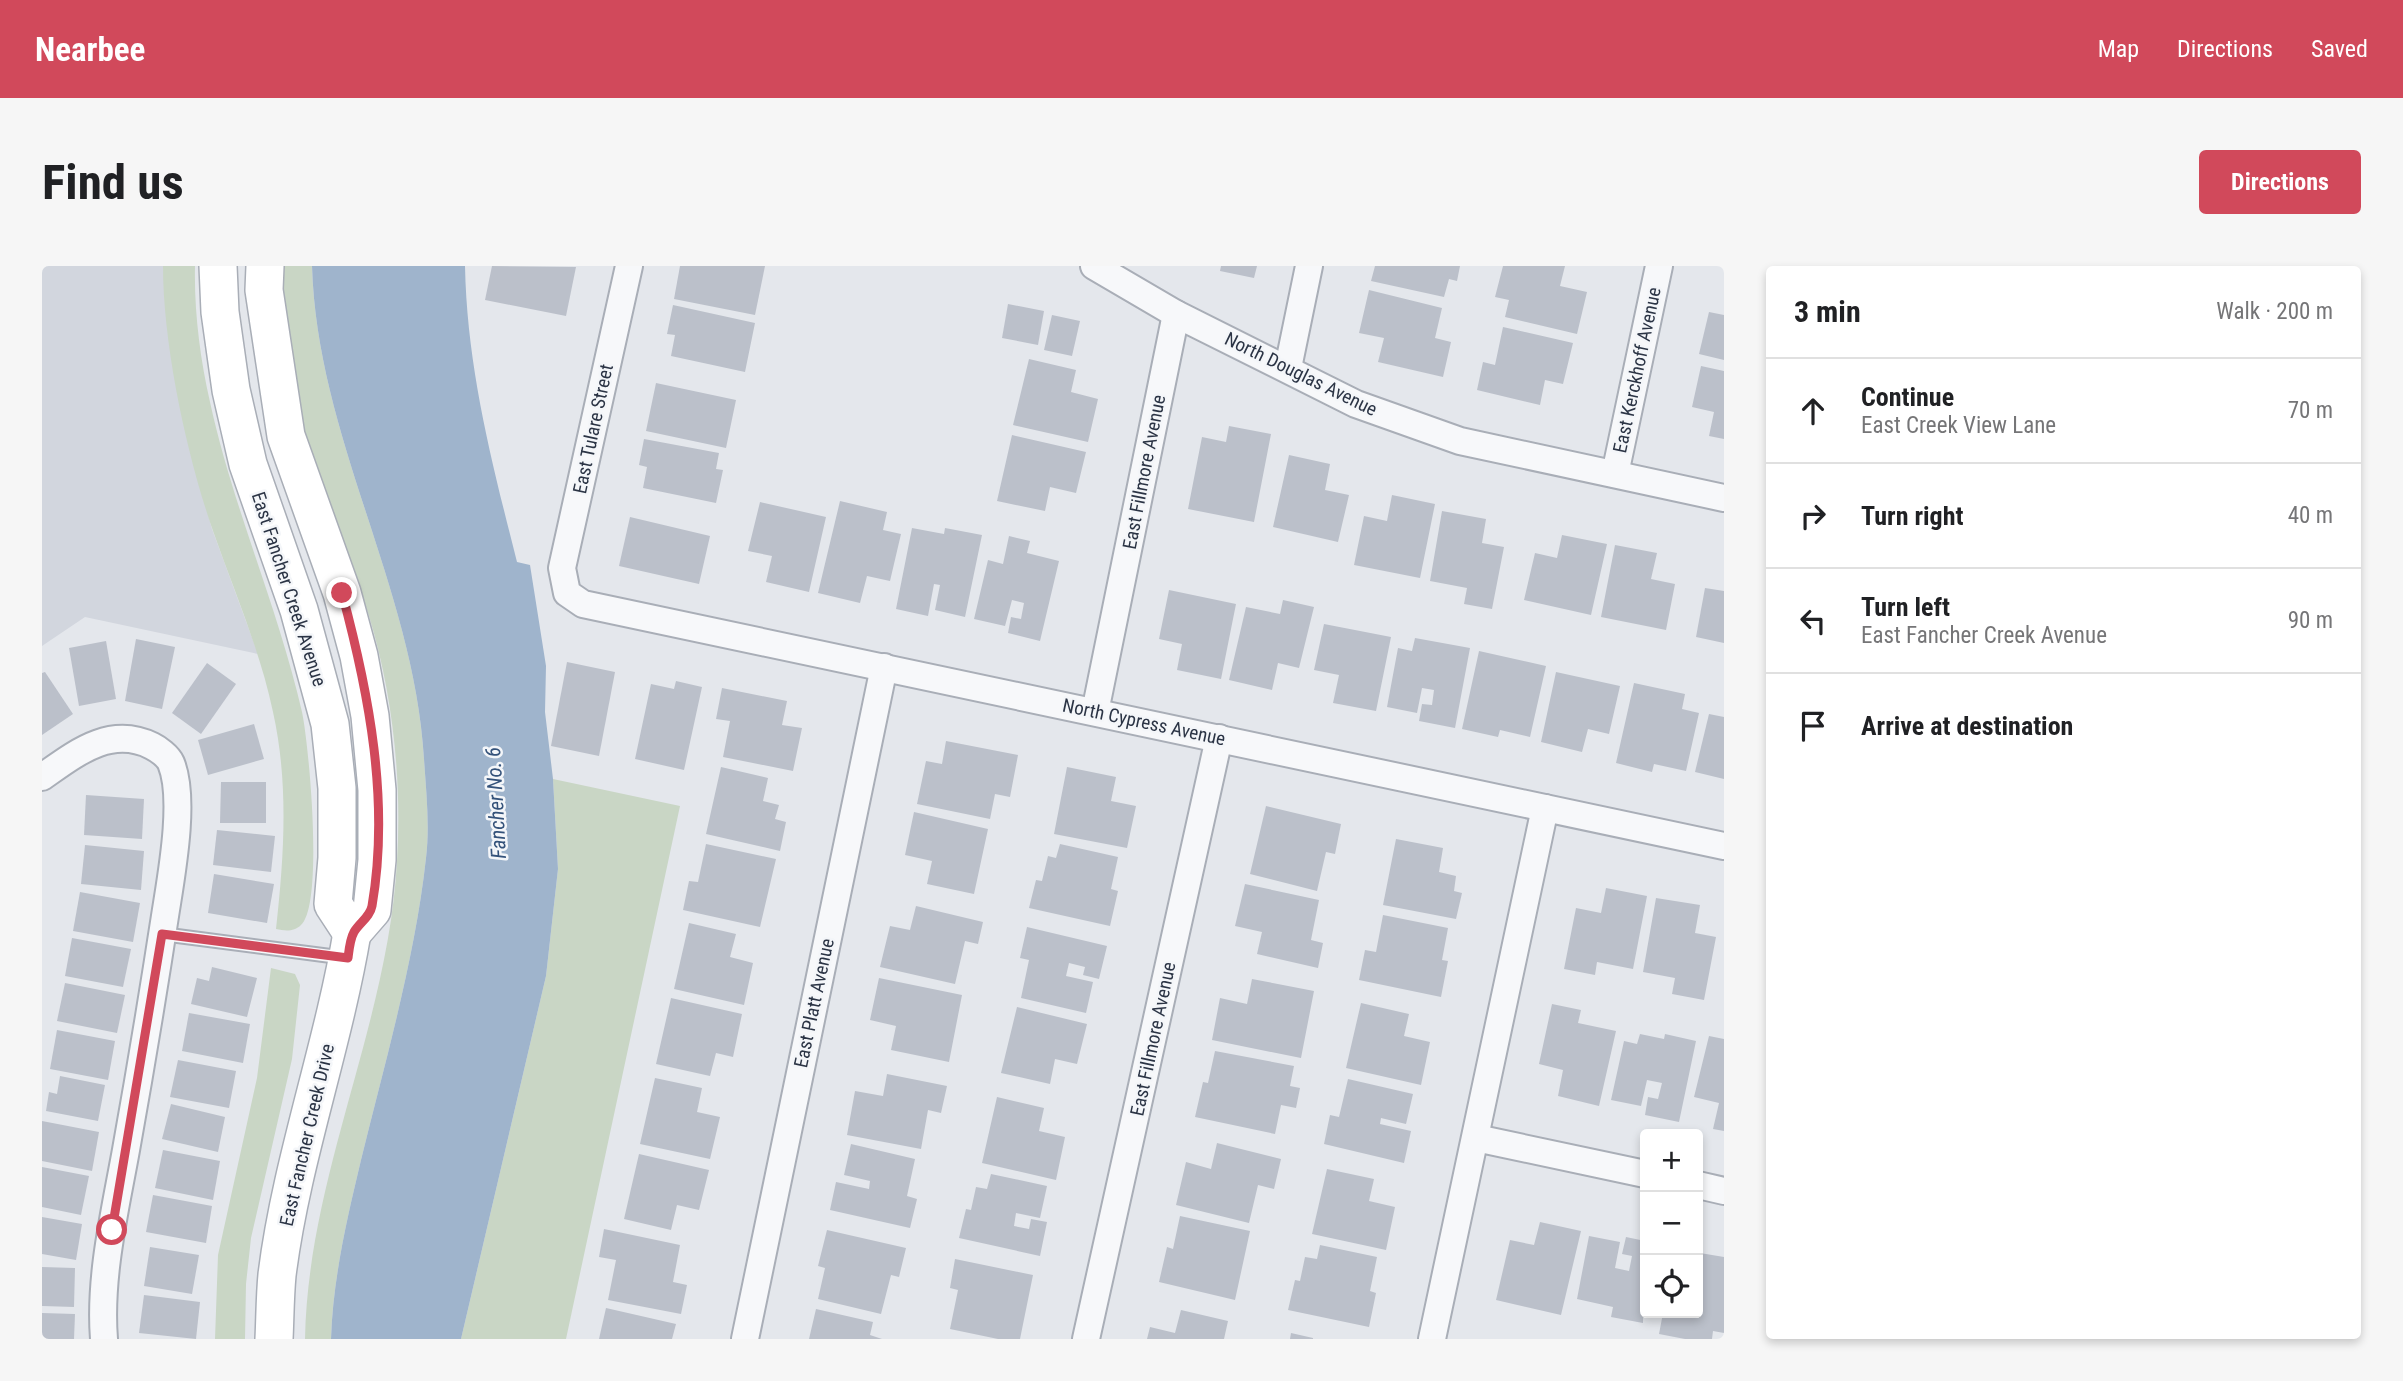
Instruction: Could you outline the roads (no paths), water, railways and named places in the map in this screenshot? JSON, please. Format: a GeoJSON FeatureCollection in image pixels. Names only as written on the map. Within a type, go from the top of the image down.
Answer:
{"type":"FeatureCollection","features":[{"type":"Feature","properties":{"kind":"street","name":"East Fancher Creek Avenue"},"geometry":{"type":"LineString","coordinates":[[218,266],[220,312],[231,390],[248,464],[299,610],[330,724],[337,788],[337,858],[333,904],[350,946]]}},
{"type":"Feature","properties":{"kind":"street"},"geometry":{"type":"LineString","coordinates":[[265,266],[264,290],[286,436],[342,593],[359,656],[370,716],[377,790],[377,860],[372,910],[350,946]]}},
{"type":"Feature","properties":{"kind":"street","name":"East Tulare Street"},"geometry":{"type":"LineString","coordinates":[[567,593],[562,568],[629,266]]}},
{"type":"Feature","properties":{"kind":"street","name":"North Douglas Avenue"},"geometry":{"type":"LineString","coordinates":[[1094,266],[1176,314],[1356,404],[1460,441],[1724,498]]}},
{"type":"Feature","properties":{"kind":"street"},"geometry":{"type":"LineString","coordinates":[[1288,368],[1309,266]]}},
{"type":"Feature","properties":{"kind":"street","name":"East Kerckhoff Avenue"},"geometry":{"type":"LineString","coordinates":[[1615,474],[1659,266]]}},
{"type":"Feature","properties":{"kind":"street","name":"East Fillmore Avenue"},"geometry":{"type":"LineString","coordinates":[[1095,712],[1176,314]]}},
{"type":"Feature","properties":{"kind":"street","name":"North Cypress Avenue"},"geometry":{"type":"LineString","coordinates":[[567,593],[583,604],[1724,846]]}},
{"type":"Feature","properties":{"kind":"street","name":"East Platt Avenue"},"geometry":{"type":"LineString","coordinates":[[745,1339],[884,667]]}},
{"type":"Feature","properties":{"kind":"street"},"geometry":{"type":"LineString","coordinates":[[42,777],[83,749],[102,741],[121,738],[140,740],[158,749],[171,763],[176,797],[173,865],[112,1230],[104,1339]]}},
{"type":"Feature","properties":{"kind":"street","name":"East Fillmore Avenue"},"geometry":{"type":"LineString","coordinates":[[1086,1339],[1219,738]]}},
{"type":"Feature","properties":{"kind":"street"},"geometry":{"type":"LineString","coordinates":[[1432,1339],[1545,808]]}},
{"type":"Feature","properties":{"kind":"street","name":"East Fancher Creek Drive"},"geometry":{"type":"LineString","coordinates":[[274,1339],[277,1277],[287,1214],[350,946]]}},
{"type":"Feature","properties":{"kind":"street"},"geometry":{"type":"LineString","coordinates":[[1476,1138],[1640,1173]]}},
{"type":"Feature","properties":{"kind":"street"},"geometry":{"type":"LineString","coordinates":[[1703,1186],[1724,1191]]}},
{"type":"Feature","properties":{"kind":"lane"},"geometry":{"type":"LineString","coordinates":[[162,934],[350,946]]}},
{"type":"Feature","properties":{"kind":"water","name":"Fancher No. 6"},"geometry":{"type":"Polygon","coordinates":[[[312,266],[465,266],[470,341],[482,415],[517,562],[530,565],[546,666],[545,712],[553,779],[558,869],[546,976],[461,1339],[331,1339],[346,1226],[415,934],[426,858],[428,821],[417,696],[403,634],[330,392],[318,330],[312,266]]]}}]}
